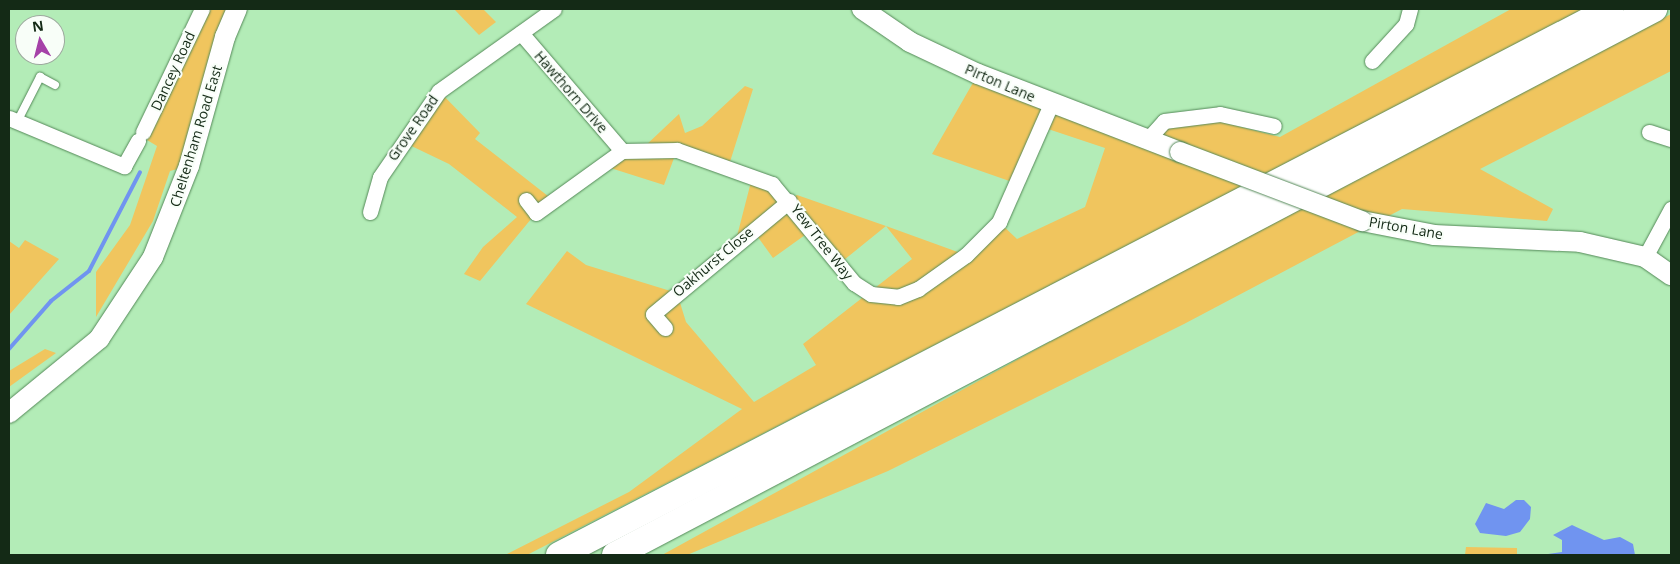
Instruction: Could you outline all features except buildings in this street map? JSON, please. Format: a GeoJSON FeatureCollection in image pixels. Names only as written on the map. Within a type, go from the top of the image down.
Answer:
{"type":"FeatureCollection","features":[{"type":"Feature","properties":{"kind":"highway"},"geometry":{"type":"LineString","coordinates":[[559,555],[1611,9]]}},
{"type":"Feature","properties":{"kind":"highway"},"geometry":{"type":"LineString","coordinates":[[615,555],[1654,9]]}},
{"type":"Feature","properties":{"kind":"street","name":"Dancey Road"},"geometry":{"type":"LineString","coordinates":[[13,120],[124,166],[202,9]]}},
{"type":"Feature","properties":{"kind":"street","name":"Cheltenham Road East"},"geometry":{"type":"LineString","coordinates":[[9,413],[99,339],[153,257],[189,166],[225,38],[238,9]]}},
{"type":"Feature","properties":{"kind":"street","name":"Grove Road"},"geometry":{"type":"LineString","coordinates":[[370,212],[380,177],[439,92],[554,9]]}},
{"type":"Feature","properties":{"kind":"street","name":"Pirton Lane"},"geometry":{"type":"LineString","coordinates":[[862,9],[910,42],[1051,104],[1362,221],[1434,236],[1571,241],[1645,257],[1671,275]]}},
{"type":"Feature","properties":{"kind":"street"},"geometry":{"type":"LineString","coordinates":[[1372,61],[1406,24],[1410,9]]}},
{"type":"Feature","properties":{"kind":"street","name":"Hawthorn Drive"},"geometry":{"type":"LineString","coordinates":[[521,33],[622,151]]}},
{"type":"Feature","properties":{"kind":"street","name":"Yew Tree Way"},"geometry":{"type":"LineString","coordinates":[[622,151],[677,150],[753,174],[789,201],[854,283],[871,294],[905,294],[966,255],[999,222],[1051,104]]}},
{"type":"Feature","properties":{"kind":"street"},"geometry":{"type":"LineString","coordinates":[[1147,140],[1164,121],[1211,115],[1274,126]]}},
{"type":"Feature","properties":{"kind":"street"},"geometry":{"type":"LineString","coordinates":[[1649,132],[1671,139]]}},
{"type":"Feature","properties":{"kind":"street"},"geometry":{"type":"LineString","coordinates":[[526,200],[536,213],[622,151]]}},
{"type":"Feature","properties":{"kind":"street","name":"Oakhurst Close"},"geometry":{"type":"LineString","coordinates":[[665,328],[654,314],[789,201]]}},
{"type":"Feature","properties":{"kind":"street"},"geometry":{"type":"LineString","coordinates":[[1645,257],[1671,209]]}},
{"type":"Feature","properties":{"kind":"lane"},"geometry":{"type":"LineString","coordinates":[[13,120],[40,77],[55,85]]}},
{"type":"Feature","properties":{"kind":"shaded area"},"geometry":{"type":"Polygon","coordinates":[[[204,9],[237,9],[189,166],[170,171],[153,221],[96,317],[96,272],[130,225],[157,146],[147,140],[204,9]]]}},
{"type":"Feature","properties":{"kind":"shaded area"},"geometry":{"type":"Polygon","coordinates":[[[454,9],[483,9],[496,22],[479,35],[454,9]]]}},
{"type":"Feature","properties":{"kind":"shaded area"},"geometry":{"type":"Polygon","coordinates":[[[1511,9],[1587,9],[527,555],[505,555],[629,492],[742,409],[526,304],[567,251],[586,265],[677,293],[686,322],[754,402],[816,365],[803,344],[912,259],[886,226],[966,255],[999,222],[1017,239],[1085,207],[1105,148],[1042,127],[1018,184],[932,154],[978,74],[1147,140],[1164,121],[1218,121],[1280,137],[1511,9]]]}},
{"type":"Feature","properties":{"kind":"shaded area"},"geometry":{"type":"Polygon","coordinates":[[[1671,14],[1671,71],[1480,169],[1553,209],[1547,221],[1402,209],[1184,324],[888,471],[687,555],[662,555],[1113,307],[1671,14]]]}},
{"type":"Feature","properties":{"kind":"shaded area"},"geometry":{"type":"Polygon","coordinates":[[[745,86],[753,89],[729,165],[677,150],[664,185],[601,165],[644,147],[679,114],[685,133],[702,126],[745,86]]]}},
{"type":"Feature","properties":{"kind":"shaded area"},"geometry":{"type":"Polygon","coordinates":[[[439,91],[480,133],[475,139],[553,200],[536,213],[480,281],[464,274],[483,247],[517,217],[449,164],[401,141],[439,91]]]}},
{"type":"Feature","properties":{"kind":"shaded area"},"geometry":{"type":"Polygon","coordinates":[[[753,174],[789,200],[797,195],[886,226],[839,264],[812,230],[773,258],[752,229],[736,240],[753,174]]]}},
{"type":"Feature","properties":{"kind":"shaded area"},"geometry":{"type":"Polygon","coordinates":[[[25,240],[59,259],[9,315],[9,241],[19,248],[25,240]]]}},
{"type":"Feature","properties":{"kind":"shaded area"},"geometry":{"type":"Polygon","coordinates":[[[45,349],[56,353],[9,387],[9,371],[45,349]]]}},
{"type":"Feature","properties":{"kind":"shaded area"},"geometry":{"type":"Polygon","coordinates":[[[1466,547],[1517,548],[1517,555],[1465,555],[1466,547]]]}},
{"type":"Feature","properties":{"kind":"water"},"geometry":{"type":"Polygon","coordinates":[[[1516,500],[1524,500],[1531,507],[1530,519],[1520,532],[1506,536],[1480,533],[1475,524],[1486,503],[1504,509],[1516,500]]]}},
{"type":"Feature","properties":{"kind":"water"},"geometry":{"type":"Polygon","coordinates":[[[1572,525],[1604,540],[1620,537],[1633,544],[1635,555],[1541,555],[1562,552],[1562,540],[1553,535],[1572,525]]]}},
{"type":"Feature","properties":{"kind":"waterway"},"geometry":{"type":"LineString","coordinates":[[9,349],[51,301],[89,271],[140,172]]}}]}
